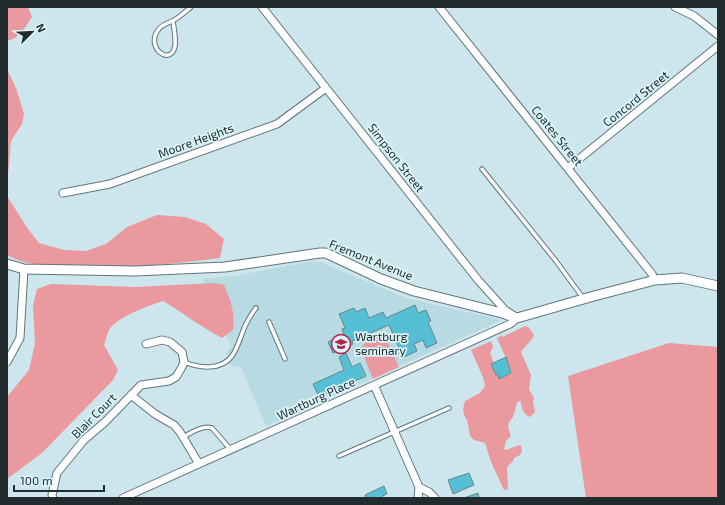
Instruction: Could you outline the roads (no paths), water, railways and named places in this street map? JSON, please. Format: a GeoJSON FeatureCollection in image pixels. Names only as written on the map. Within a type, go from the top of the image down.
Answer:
{"type":"FeatureCollection","features":[{"type":"Feature","properties":{"kind":"main road","name":"Fremont Avenue"},"geometry":{"type":"LineString","coordinates":[[7,264],[24,269],[135,271],[225,267],[326,253],[381,279],[414,291],[517,318]]}},
{"type":"Feature","properties":{"kind":"main road"},"geometry":{"type":"LineString","coordinates":[[517,318],[655,280],[682,278],[718,286]]}},
{"type":"Feature","properties":{"kind":"street","name":"Simpson Street"},"geometry":{"type":"LineString","coordinates":[[262,7],[478,280],[505,310],[517,318]]}},
{"type":"Feature","properties":{"kind":"street","name":"Coates Street"},"geometry":{"type":"LineString","coordinates":[[439,7],[652,274],[655,280]]}},
{"type":"Feature","properties":{"kind":"street"},"geometry":{"type":"LineString","coordinates":[[675,7],[694,16],[718,35]]}},
{"type":"Feature","properties":{"kind":"street","name":"Concord Street"},"geometry":{"type":"LineString","coordinates":[[568,168],[718,46]]}},
{"type":"Feature","properties":{"kind":"street","name":"Moore Heights"},"geometry":{"type":"LineString","coordinates":[[63,193],[110,184],[277,124],[326,88]]}},
{"type":"Feature","properties":{"kind":"street"},"geometry":{"type":"LineString","coordinates":[[7,362],[20,338],[24,269]]}},
{"type":"Feature","properties":{"kind":"street","name":"Wartburg Place"},"geometry":{"type":"LineString","coordinates":[[123,498],[510,324],[517,318]]}},
{"type":"Feature","properties":{"kind":"street"},"geometry":{"type":"LineString","coordinates":[[131,395],[141,384],[169,380],[176,377],[184,362],[182,352],[170,342],[162,340],[146,344]]}},
{"type":"Feature","properties":{"kind":"street"},"geometry":{"type":"LineString","coordinates":[[374,385],[419,487],[418,498]]}},
{"type":"Feature","properties":{"kind":"street","name":"Blair Court"},"geometry":{"type":"LineString","coordinates":[[53,498],[52,495],[57,473],[84,440],[105,422],[131,395],[155,414],[174,425],[199,464]]}},
{"type":"Feature","properties":{"kind":"street"},"geometry":{"type":"LineString","coordinates":[[419,487],[435,498]]}},
{"type":"Feature","properties":{"kind":"lane"},"geometry":{"type":"LineString","coordinates":[[173,21],[175,47],[172,52],[162,55],[156,49],[156,34],[160,28],[173,21],[191,7]]}},
{"type":"Feature","properties":{"kind":"lane"},"geometry":{"type":"LineString","coordinates":[[482,169],[556,261],[584,299]]}},
{"type":"Feature","properties":{"kind":"lane"},"geometry":{"type":"LineString","coordinates":[[184,362],[200,367],[222,364],[232,356],[246,323],[256,308]]}},
{"type":"Feature","properties":{"kind":"lane"},"geometry":{"type":"LineString","coordinates":[[269,322],[285,359]]}},
{"type":"Feature","properties":{"kind":"lane"},"geometry":{"type":"LineString","coordinates":[[339,456],[449,408]]}},
{"type":"Feature","properties":{"kind":"lane"},"geometry":{"type":"LineString","coordinates":[[183,437],[205,427],[209,427],[212,428],[231,450]]}},
{"type":"Feature","properties":{"kind":"place","name":"Wartburg seminary"},"geometry":{"type":"Point","coordinates":[341,344]}}]}
